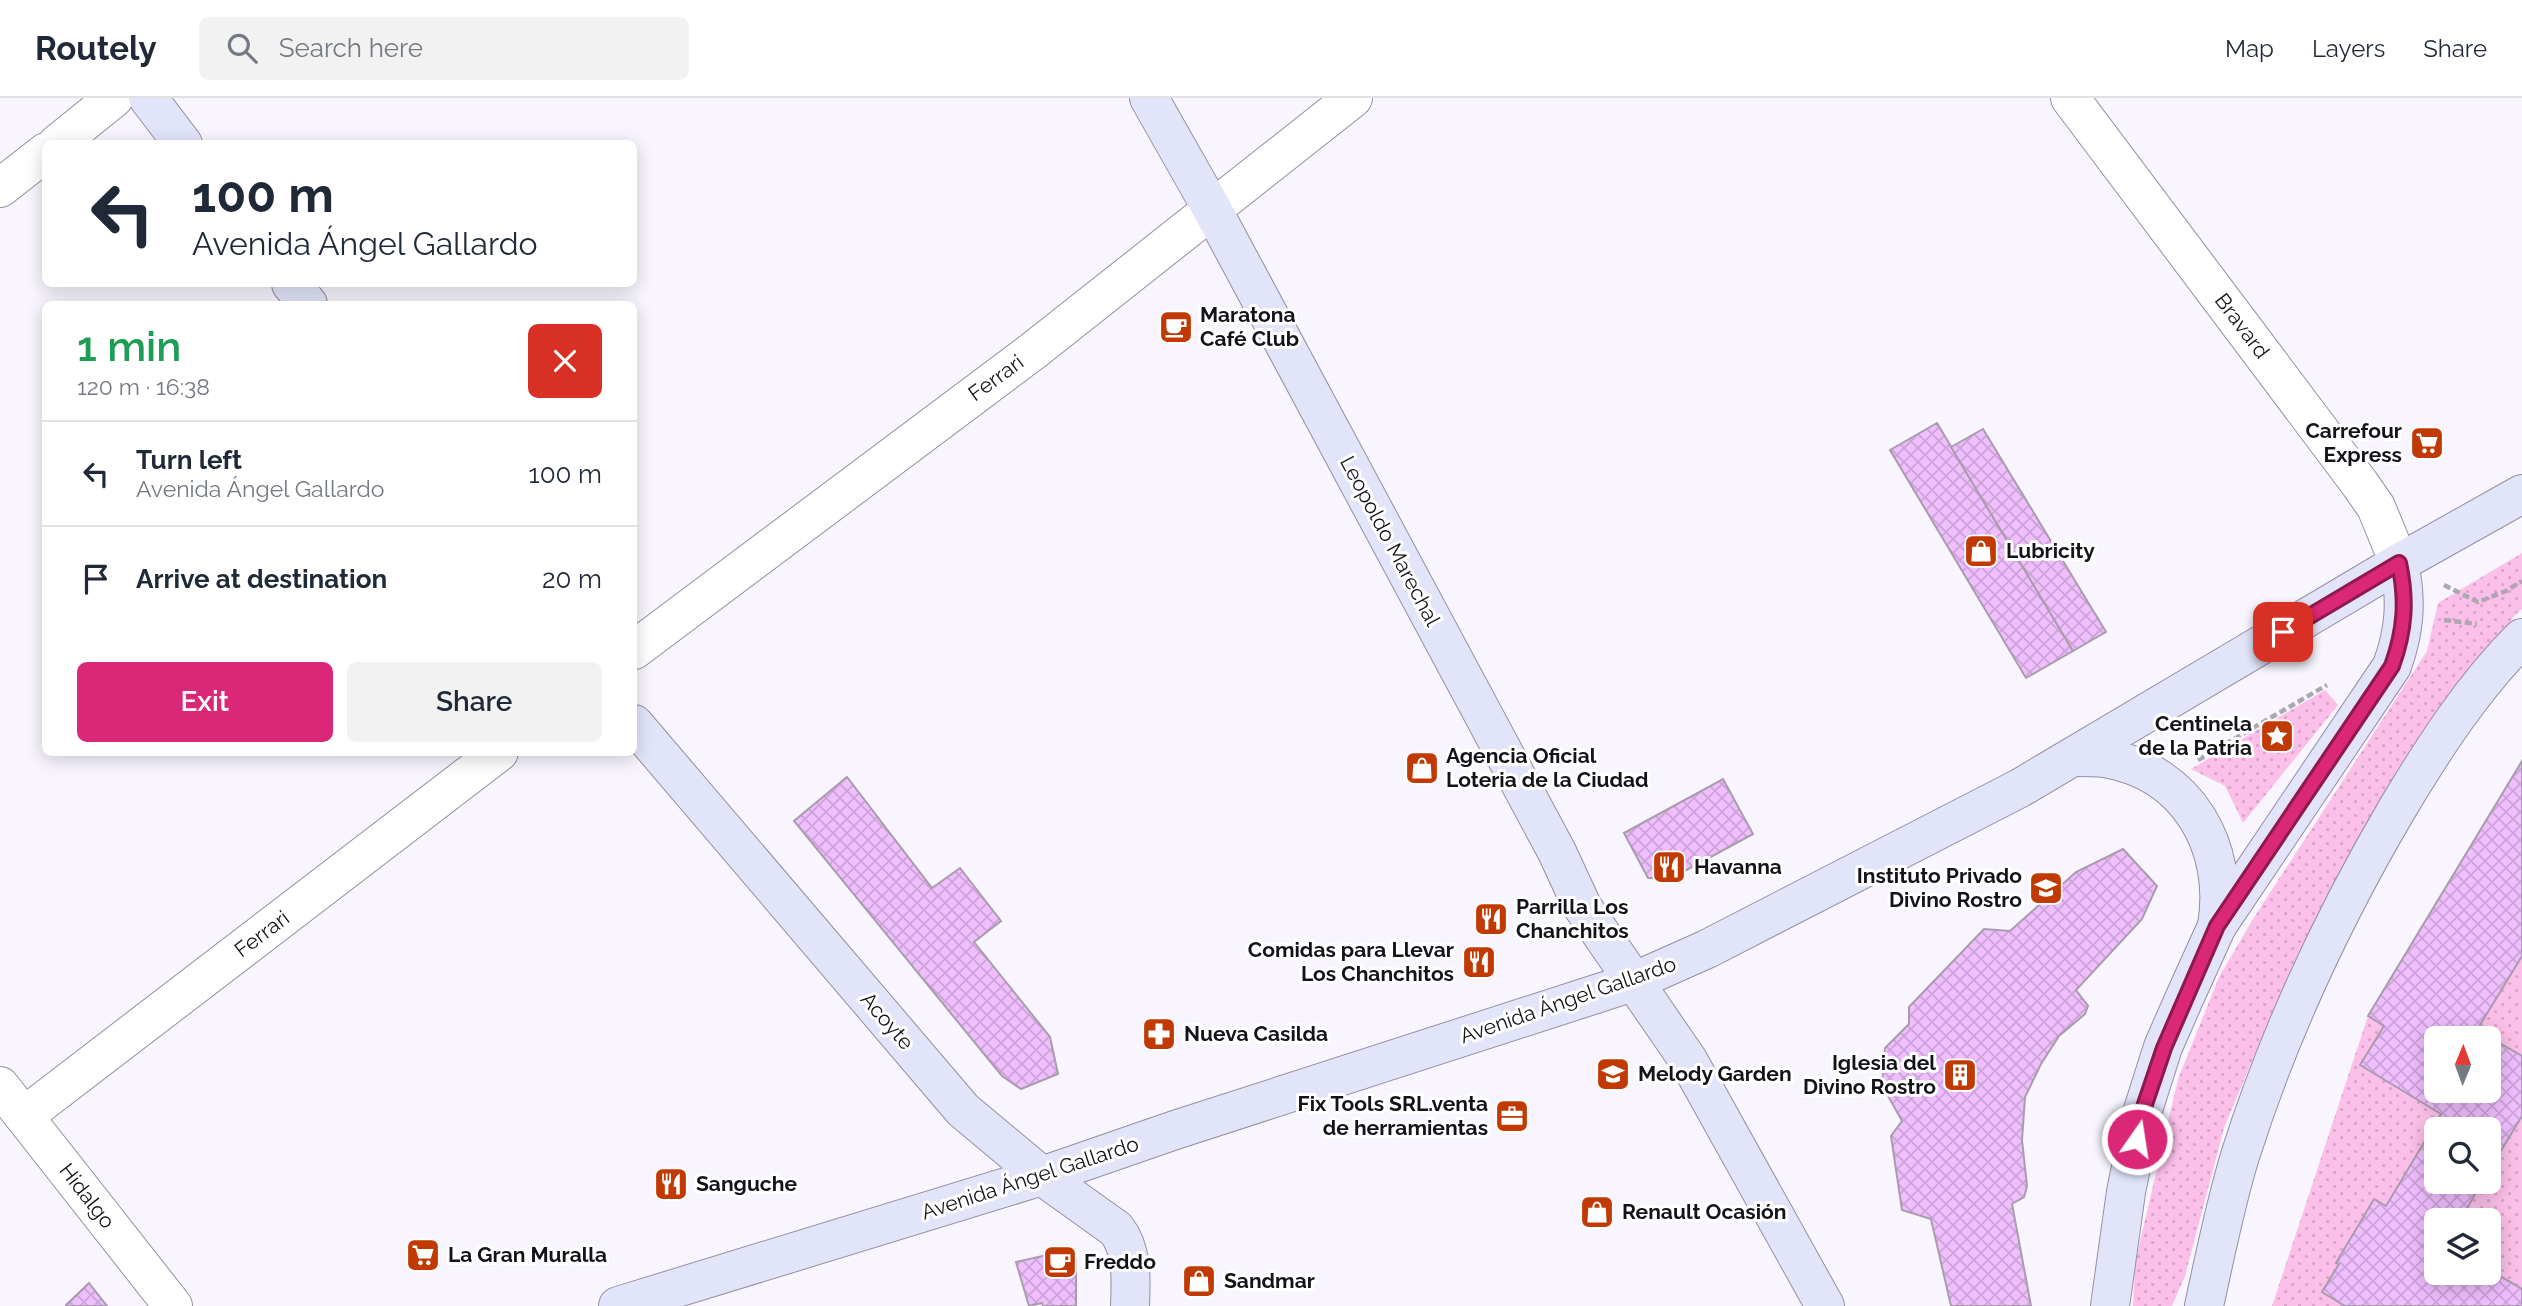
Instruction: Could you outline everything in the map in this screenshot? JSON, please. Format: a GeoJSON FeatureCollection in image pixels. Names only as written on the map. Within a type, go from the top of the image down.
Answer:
{"type":"FeatureCollection","features":[{"type":"Feature","properties":{"kind":"main road"},"geometry":{"type":"LineString","coordinates":[[148,98],[180,140]]}},
{"type":"Feature","properties":{"kind":"main road","name":"Leopoldo Marechal"},"geometry":{"type":"LineString","coordinates":[[1149,98],[1212,209],[1557,852],[1582,906],[1688,1060],[1825,1306]]}},
{"type":"Feature","properties":{"kind":"main road"},"geometry":{"type":"LineString","coordinates":[[293,287],[305,301]]}},
{"type":"Feature","properties":{"kind":"main road","name":"Avenida Ángel Gallardo"},"geometry":{"type":"LineString","coordinates":[[618,1306],[1042,1176],[1633,982],[1707,949],[2020,788],[2399,563],[2522,494]]}},
{"type":"Feature","properties":{"kind":"main road"},"geometry":{"type":"LineString","coordinates":[[2110,1306],[2126,1192],[2142,1113],[2164,1048],[2217,926],[2392,666],[2401,642],[2405,615],[2404,588],[2399,563]]}},
{"type":"Feature","properties":{"kind":"main road"},"geometry":{"type":"LineString","coordinates":[[2204,1306],[2240,1157],[2303,990],[2352,888],[2425,762],[2476,691],[2522,638]]}},
{"type":"Feature","properties":{"kind":"main road","name":"Acoyte"},"geometry":{"type":"LineString","coordinates":[[637,728],[963,1110],[1042,1176],[1115,1228],[1124,1239],[1131,1270],[1130,1306]]}},
{"type":"Feature","properties":{"kind":"main road"},"geometry":{"type":"LineString","coordinates":[[2073,757],[2104,758],[2135,766],[2162,781],[2192,810],[2212,845],[2220,885],[2217,926]]}},
{"type":"Feature","properties":{"kind":"street"},"geometry":{"type":"LineString","coordinates":[[62,140],[114,98]]}},
{"type":"Feature","properties":{"kind":"street","name":"Ferrari"},"geometry":{"type":"LineString","coordinates":[[637,648],[1032,351],[1353,98]]}},
{"type":"Feature","properties":{"kind":"street","name":"Bravard"},"geometry":{"type":"LineString","coordinates":[[2070,98],[2360,484],[2376,507],[2399,563]]}},
{"type":"Feature","properties":{"kind":"street"},"geometry":{"type":"LineString","coordinates":[[0,188],[42,155]]}},
{"type":"Feature","properties":{"kind":"street","name":"Ferrari"},"geometry":{"type":"LineString","coordinates":[[24,1116],[494,756]]}},
{"type":"Feature","properties":{"kind":"street","name":"Hidalgo"},"geometry":{"type":"LineString","coordinates":[[0,1086],[173,1306]]}},
{"type":"Feature","properties":{"kind":"path"},"geometry":{"type":"LineString","coordinates":[[2399,563],[2478,602],[2506,591],[2522,581]]}},
{"type":"Feature","properties":{"kind":"path"},"geometry":{"type":"LineString","coordinates":[[2401,642],[2445,620],[2482,625]]}},
{"type":"Feature","properties":{"kind":"path"},"geometry":{"type":"LineString","coordinates":[[2162,781],[2329,684]]}},
{"type":"Feature","properties":{"kind":"shaded area"},"geometry":{"type":"Polygon","coordinates":[[[2522,553],[2522,609],[2514,616],[2400,775],[2326,897],[2275,1006],[2224,1128],[2185,1276],[2172,1306],[2133,1306],[2135,1263],[2178,1079],[2219,977],[2253,919],[2427,651],[2438,603],[2522,553]]]}},
{"type":"Feature","properties":{"kind":"shaded area"},"geometry":{"type":"Polygon","coordinates":[[[2325,690],[2338,705],[2243,823],[2225,786],[2191,769],[2325,690]]]}},
{"type":"Feature","properties":{"kind":"shaded area"},"geometry":{"type":"Polygon","coordinates":[[[2522,761],[2522,1306],[2272,1306],[2368,1016],[2522,761]]]}},
{"type":"Feature","properties":{"kind":"building","name":"Lubricity"},"geometry":{"type":"Polygon","coordinates":[[[1937,423],[2073,651],[2026,678],[1890,450],[1937,423]]]}},
{"type":"Feature","properties":{"kind":"building"},"geometry":{"type":"Polygon","coordinates":[[[1983,429],[2106,632],[2073,651],[1951,447],[1983,429]]]}},
{"type":"Feature","properties":{"kind":"building"},"geometry":{"type":"Polygon","coordinates":[[[2522,761],[2522,956],[2479,1026],[2424,1026],[2424,1103],[2501,1103],[2501,1044],[2522,1056],[2522,1116],[2501,1151],[2501,1117],[2439,1117],[2441,1114],[2360,1065],[2384,1026],[2368,1016],[2522,761]]]}},
{"type":"Feature","properties":{"kind":"building"},"geometry":{"type":"Polygon","coordinates":[[[847,777],[932,888],[960,868],[1001,921],[974,942],[1050,1037],[1058,1074],[1021,1089],[1002,1076],[794,821],[847,777]]]}},
{"type":"Feature","properties":{"kind":"building"},"geometry":{"type":"Polygon","coordinates":[[[1723,779],[1753,834],[1670,879],[1648,878],[1624,833],[1723,779]]]}},
{"type":"Feature","properties":{"kind":"building","name":"Iglesia del Divino Rostro"},"geometry":{"type":"Polygon","coordinates":[[[2123,849],[2157,886],[2142,919],[2076,990],[2088,1006],[2085,1014],[2059,1036],[2025,1097],[2022,1140],[2027,1186],[2024,1197],[2012,1204],[2031,1306],[1951,1306],[1931,1219],[1902,1210],[1891,1136],[1902,1121],[1882,1085],[1885,1048],[1909,1024],[1909,1007],[1984,929],[2010,931],[2076,872],[2123,849]]]}},
{"type":"Feature","properties":{"kind":"building"},"geometry":{"type":"Polygon","coordinates":[[[2424,1142],[2424,1194],[2475,1194],[2467,1208],[2424,1208],[2424,1285],[2501,1285],[2501,1277],[2522,1289],[2522,1306],[2345,1306],[2322,1292],[2374,1199],[2386,1206],[2424,1142]]]}},
{"type":"Feature","properties":{"kind":"building"},"geometry":{"type":"Polygon","coordinates":[[[1060,1252],[1076,1259],[1076,1306],[1043,1306],[1042,1303],[1029,1306],[1016,1262],[1060,1252]]]}},
{"type":"Feature","properties":{"kind":"building"},"geometry":{"type":"Polygon","coordinates":[[[89,1283],[107,1306],[66,1305],[89,1283]]]}},
{"type":"Feature","properties":{"kind":"place","name":"Maratona Café Club"},"geometry":{"type":"Point","coordinates":[1176,327]}},
{"type":"Feature","properties":{"kind":"place","name":"Carrefour Express"},"geometry":{"type":"Point","coordinates":[2427,443]}},
{"type":"Feature","properties":{"kind":"place","name":"Lubricity"},"geometry":{"type":"Point","coordinates":[1981,551]}},
{"type":"Feature","properties":{"kind":"place","name":"Centinela de la Patria"},"geometry":{"type":"Point","coordinates":[2277,736]}},
{"type":"Feature","properties":{"kind":"place","name":"Agencia Oficial Loteria de la Ciudad"},"geometry":{"type":"Point","coordinates":[1422,768]}},
{"type":"Feature","properties":{"kind":"place","name":"Havanna"},"geometry":{"type":"Point","coordinates":[1669,867]}},
{"type":"Feature","properties":{"kind":"place","name":"Instituto Privado Divino Rostro"},"geometry":{"type":"Point","coordinates":[2046,888]}},
{"type":"Feature","properties":{"kind":"place","name":"Parrilla Los Chanchitos"},"geometry":{"type":"Point","coordinates":[1491,919]}},
{"type":"Feature","properties":{"kind":"place","name":"Comidas para Llevar Los Chanchitos"},"geometry":{"type":"Point","coordinates":[1479,962]}},
{"type":"Feature","properties":{"kind":"place","name":"Nueva Casilda"},"geometry":{"type":"Point","coordinates":[1159,1034]}},
{"type":"Feature","properties":{"kind":"place","name":"Melody Garden"},"geometry":{"type":"Point","coordinates":[1613,1074]}},
{"type":"Feature","properties":{"kind":"place","name":"Iglesia del Divino Rostro"},"geometry":{"type":"Point","coordinates":[1960,1075]}},
{"type":"Feature","properties":{"kind":"place","name":"Fix Tools SRL.venta de herramientas"},"geometry":{"type":"Point","coordinates":[1512,1116]}},
{"type":"Feature","properties":{"kind":"place","name":"Sanguche"},"geometry":{"type":"Point","coordinates":[671,1184]}},
{"type":"Feature","properties":{"kind":"place","name":"Renault Ocasión"},"geometry":{"type":"Point","coordinates":[1597,1212]}},
{"type":"Feature","properties":{"kind":"place","name":"La Gran Muralla"},"geometry":{"type":"Point","coordinates":[423,1255]}},
{"type":"Feature","properties":{"kind":"place","name":"Freddo"},"geometry":{"type":"Point","coordinates":[1060,1262]}},
{"type":"Feature","properties":{"kind":"place","name":"Sandmar"},"geometry":{"type":"Point","coordinates":[1199,1281]}},
{"type":"Feature","properties":{"kind":"route"},"geometry":{"type":"LineString","coordinates":[[2137,1139],[2142,1113],[2164,1048],[2217,926],[2392,666],[2401,642],[2405,615],[2404,588],[2399,563],[2283,632]]}}]}
